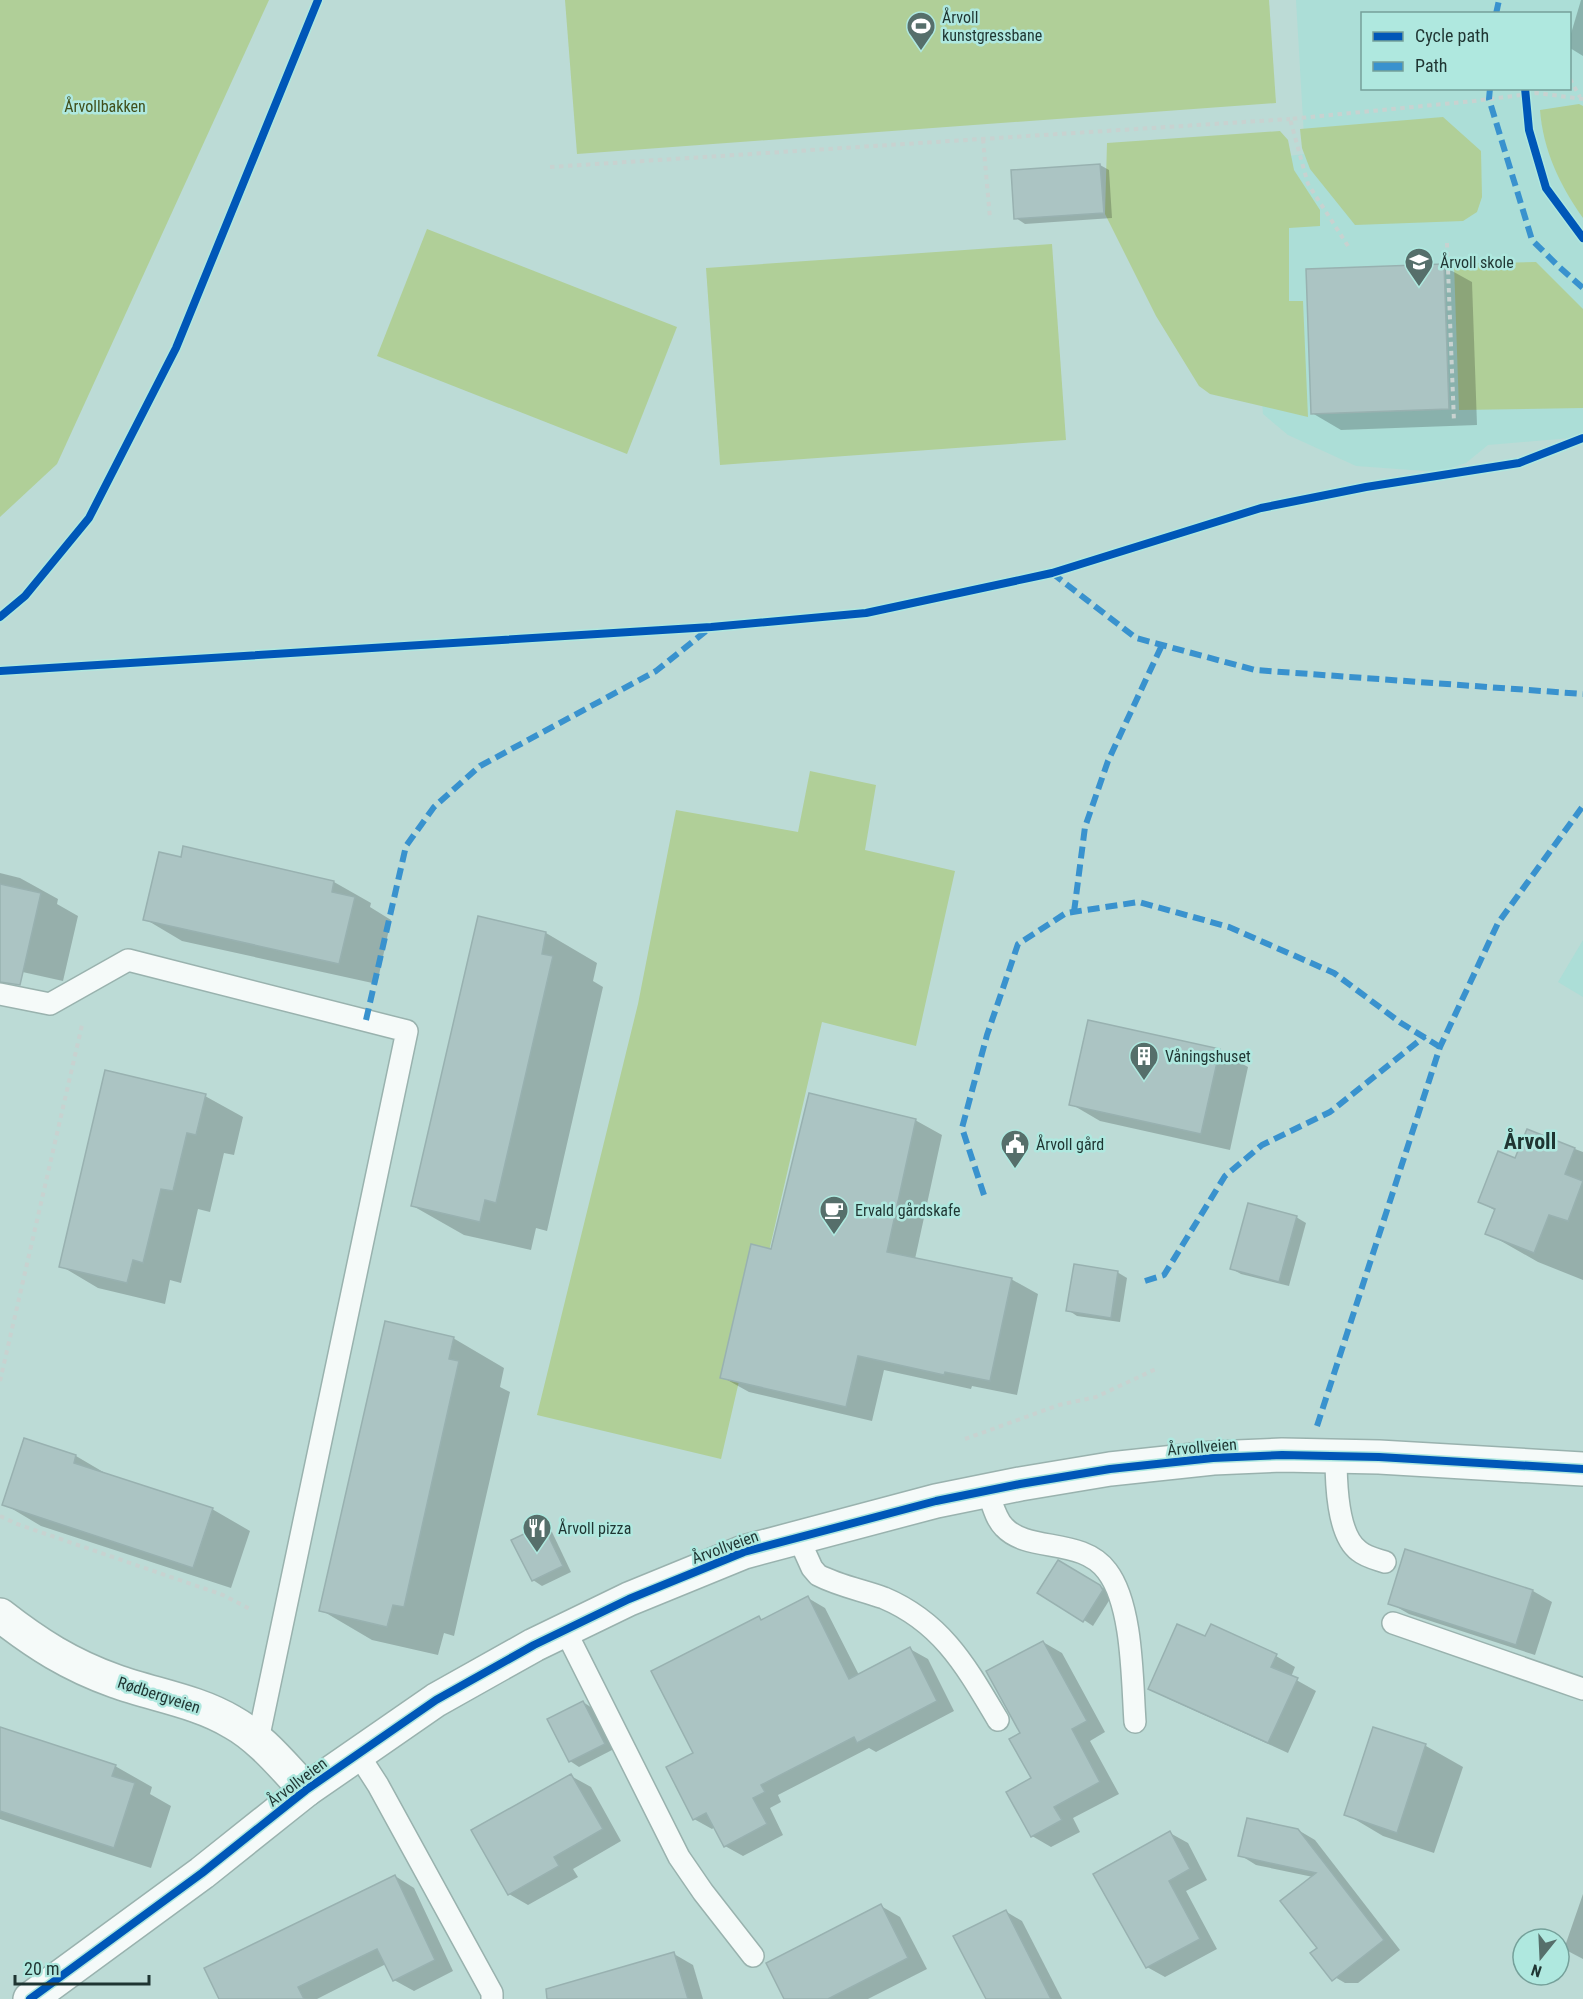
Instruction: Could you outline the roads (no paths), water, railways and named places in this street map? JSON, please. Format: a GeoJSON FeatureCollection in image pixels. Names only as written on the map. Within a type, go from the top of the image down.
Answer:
{"type":"FeatureCollection","features":[{"type":"Feature","properties":{"kind":"street","name":"Årvollveien"},"geometry":{"type":"LineString","coordinates":[[30,1999],[202,1873],[306,1790],[436,1700],[534,1645],[629,1599],[744,1552],[936,1501],[987,1490],[1110,1469],[1213,1458],[1282,1455],[1379,1457],[1583,1469]]}},
{"type":"Feature","properties":{"kind":"street","name":"Rødbergveien"},"geometry":{"type":"LineString","coordinates":[[0,1615],[30,1639],[60,1658],[116,1681],[201,1707],[232,1722],[258,1740],[306,1790]]}},
{"type":"Feature","properties":{"kind":"lane"},"geometry":{"type":"LineString","coordinates":[[0,994],[50,1004],[128,960],[407,1031],[258,1740]]}},
{"type":"Feature","properties":{"kind":"lane"},"geometry":{"type":"LineString","coordinates":[[1336,1456],[1337,1488],[1344,1525],[1349,1538],[1360,1553],[1385,1562]]}},
{"type":"Feature","properties":{"kind":"lane"},"geometry":{"type":"LineString","coordinates":[[987,1490],[999,1521],[1006,1530],[1026,1539],[1079,1551],[1096,1559],[1108,1571],[1120,1595],[1128,1630],[1135,1722]]}},
{"type":"Feature","properties":{"kind":"lane"},"geometry":{"type":"LineString","coordinates":[[798,1537],[812,1568],[818,1575],[899,1605],[929,1625],[949,1643],[964,1662],[998,1720]]}},
{"type":"Feature","properties":{"kind":"lane"},"geometry":{"type":"LineString","coordinates":[[1393,1623],[1583,1689]]}},
{"type":"Feature","properties":{"kind":"lane"},"geometry":{"type":"LineString","coordinates":[[565,1630],[679,1857],[753,1956]]}},
{"type":"Feature","properties":{"kind":"lane"},"geometry":{"type":"LineString","coordinates":[[358,1754],[378,1785],[492,1993],[492,1999]]}},
{"type":"Feature","properties":{"kind":"place","name":"Årvoll kunstgressbane"},"geometry":{"type":"Point","coordinates":[921,52]}},
{"type":"Feature","properties":{"kind":"place","name":"Årvoll skole"},"geometry":{"type":"Point","coordinates":[1419,288]}},
{"type":"Feature","properties":{"kind":"place","name":"Våningshuset"},"geometry":{"type":"Point","coordinates":[1144,1082]}},
{"type":"Feature","properties":{"kind":"place","name":"Årvoll gård"},"geometry":{"type":"Point","coordinates":[1015,1170]}},
{"type":"Feature","properties":{"kind":"place","name":"Ervald gårdskafe"},"geometry":{"type":"Point","coordinates":[834,1236]}},
{"type":"Feature","properties":{"kind":"place","name":"Årvoll pizza"},"geometry":{"type":"Point","coordinates":[537,1554]}},
{"type":"Feature","properties":{"kind":"district","name":"Årvoll"},"geometry":{"type":"Point","coordinates":[1530,1141]}},
{"type":"Feature","properties":{"kind":"park label","name":"Årvollbakken"},"geometry":{"type":"Point","coordinates":[105,106]}}]}
